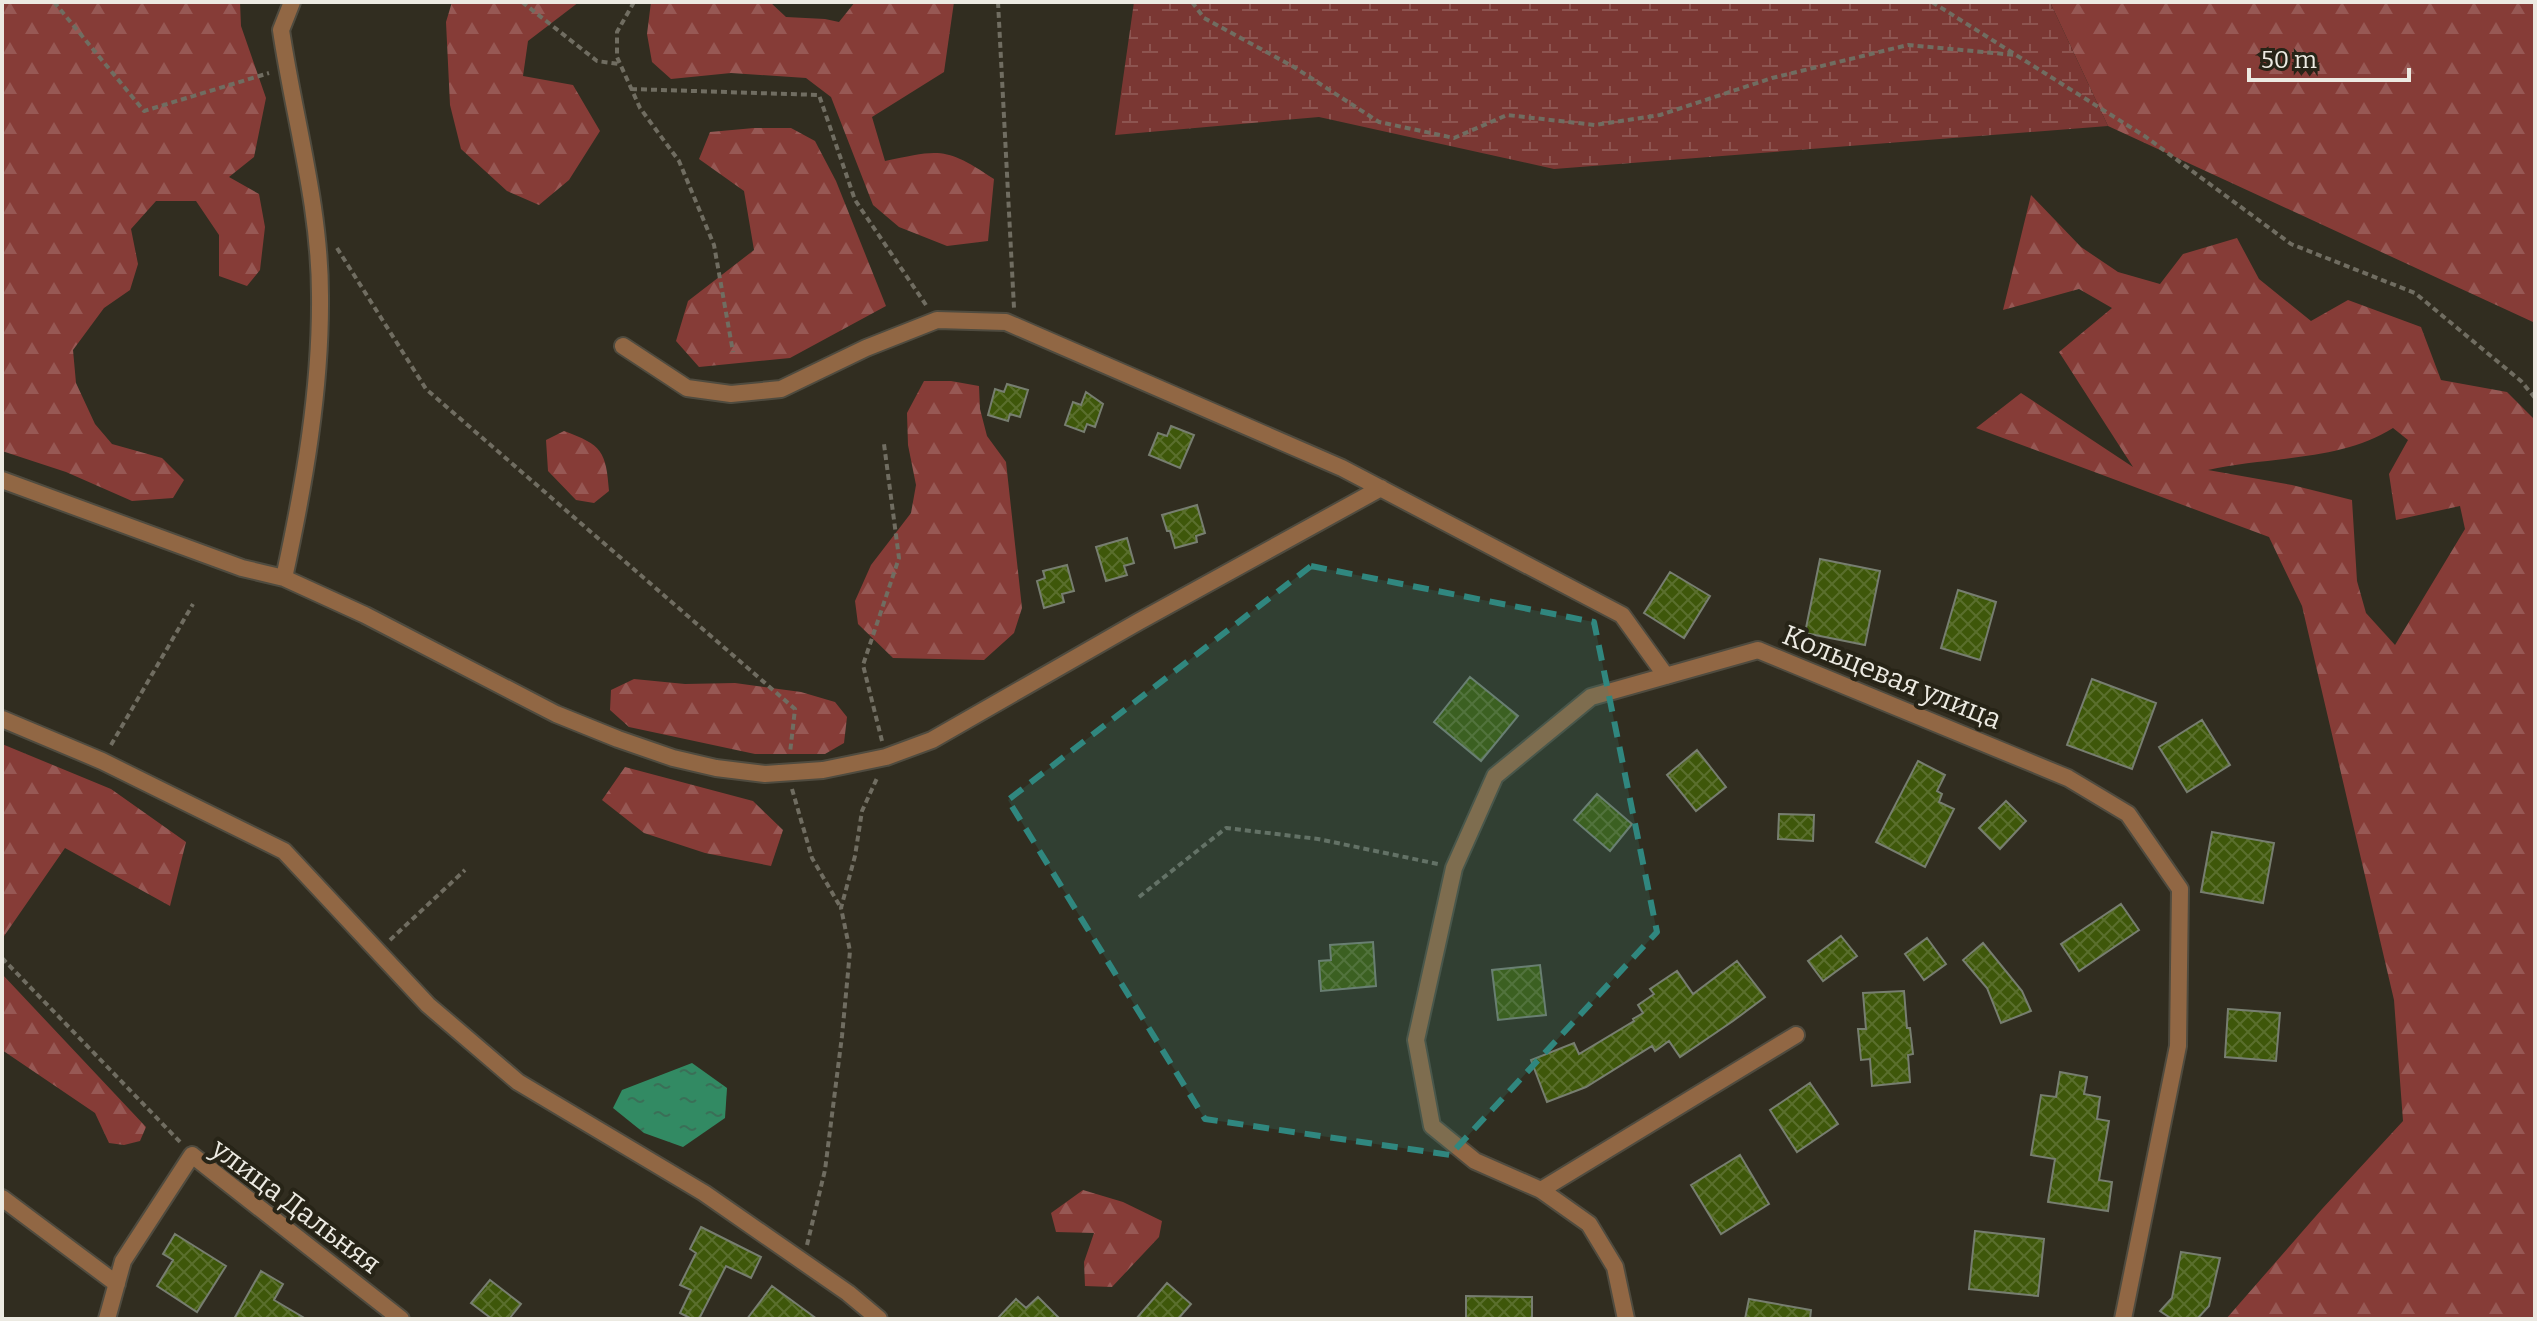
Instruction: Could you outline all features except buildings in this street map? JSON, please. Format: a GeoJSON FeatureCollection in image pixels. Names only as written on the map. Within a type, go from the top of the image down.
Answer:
{"type":"FeatureCollection","features":[{"type":"Feature","properties":{"kind":"street"},"geometry":{"type":"LineString","coordinates":[[284,578],[300,504],[315,381],[320,294],[314,210],[281,30],[292,2]]}},
{"type":"Feature","properties":{"kind":"street"},"geometry":{"type":"LineString","coordinates":[[623,346],[687,388],[731,394],[781,389],[866,348],[937,320],[1006,322],[1342,468],[1622,615],[1666,676]]}},
{"type":"Feature","properties":{"kind":"street"},"geometry":{"type":"LineString","coordinates":[[2,480],[242,568],[284,578],[365,615],[556,714],[618,739],[673,758],[716,768],[765,774],[823,770],[886,757],[943,734],[1381,488]]}},
{"type":"Feature","properties":{"kind":"street","name":"Кольцевая улица"},"geometry":{"type":"LineString","coordinates":[[1626,1319],[1615,1267],[1589,1224],[1541,1190],[1475,1161],[1432,1126],[1416,1040],[1454,868],[1495,776],[1591,697],[1758,650],[2068,778],[2128,814],[2180,889],[2178,1046],[2123,1319]]}},
{"type":"Feature","properties":{"kind":"street"},"geometry":{"type":"LineString","coordinates":[[2,719],[102,761],[284,851],[428,1005],[518,1082],[704,1193],[848,1293],[879,1319]]}},
{"type":"Feature","properties":{"kind":"street"},"geometry":{"type":"LineString","coordinates":[[1541,1190],[1796,1035]]}},
{"type":"Feature","properties":{"kind":"street","name":"улица Дальняя"},"geometry":{"type":"LineString","coordinates":[[107,1319],[123,1261],[192,1155],[401,1319]]}},
{"type":"Feature","properties":{"kind":"street"},"geometry":{"type":"LineString","coordinates":[[2,1198],[117,1284]]}},
{"type":"Feature","properties":{"kind":"path"},"geometry":{"type":"LineString","coordinates":[[54,2],[144,111],[286,68]]}},
{"type":"Feature","properties":{"kind":"path"},"geometry":{"type":"LineString","coordinates":[[522,2],[597,61],[621,64]]}},
{"type":"Feature","properties":{"kind":"path"},"geometry":{"type":"LineString","coordinates":[[634,2],[617,32],[617,57],[640,108],[679,161],[714,245],[733,352]]}},
{"type":"Feature","properties":{"kind":"path"},"geometry":{"type":"LineString","coordinates":[[998,2],[1015,326]]}},
{"type":"Feature","properties":{"kind":"path"},"geometry":{"type":"LineString","coordinates":[[1192,2],[1204,18],[1294,67],[1379,122],[1454,138],[1507,115],[1595,125],[1660,115],[1772,78],[1908,45],[2015,55]]}},
{"type":"Feature","properties":{"kind":"path"},"geometry":{"type":"LineString","coordinates":[[1932,2],[2146,137],[2291,244],[2415,293],[2521,381],[2535,398]]}},
{"type":"Feature","properties":{"kind":"path"},"geometry":{"type":"LineString","coordinates":[[631,89],[819,95],[855,200],[937,320]]}},
{"type":"Feature","properties":{"kind":"path"},"geometry":{"type":"LineString","coordinates":[[314,210],[426,389],[795,709],[787,772],[812,858],[841,908],[850,951],[825,1170],[803,1263]]}},
{"type":"Feature","properties":{"kind":"path"},"geometry":{"type":"LineString","coordinates":[[841,908],[855,856],[862,811],[886,757],[863,665],[899,558],[884,444]]}},
{"type":"Feature","properties":{"kind":"path"},"geometry":{"type":"LineString","coordinates":[[102,761],[193,604]]}},
{"type":"Feature","properties":{"kind":"path"},"geometry":{"type":"LineString","coordinates":[[1139,897],[1226,828],[1318,839],[1454,868]]}},
{"type":"Feature","properties":{"kind":"path"},"geometry":{"type":"LineString","coordinates":[[377,952],[465,870]]}},
{"type":"Feature","properties":{"kind":"path"},"geometry":{"type":"LineString","coordinates":[[2,958],[192,1155]]}},
{"type":"Feature","properties":{"kind":"highlighted area"},"geometry":{"type":"Polygon","coordinates":[[[1311,566],[1594,622],[1657,932],[1450,1155],[1205,1119],[1008,800],[1311,566]]]}},
{"type":"Feature","properties":{"kind":"green space"},"geometry":{"type":"Polygon","coordinates":[[[2,2],[240,2],[241,26],[266,98],[254,157],[229,177],[259,194],[265,227],[260,270],[247,286],[219,276],[219,235],[196,201],[156,201],[131,229],[138,264],[130,290],[104,308],[73,350],[76,383],[95,424],[112,444],[162,458],[184,480],[173,498],[132,501],[66,472],[2,451],[2,2]]]}},
{"type":"Feature","properties":{"kind":"green space"},"geometry":{"type":"Polygon","coordinates":[[[452,2],[579,2],[528,41],[523,76],[573,85],[600,131],[569,180],[539,205],[507,191],[461,149],[450,105],[446,22],[452,2]]]}},
{"type":"Feature","properties":{"kind":"green space"},"geometry":{"type":"Polygon","coordinates":[[[651,2],[770,2],[786,17],[839,22],[855,2],[954,2],[944,72],[872,117],[885,161],[919,154],[942,154],[965,161],[994,179],[988,241],[947,246],[899,227],[873,205],[831,97],[806,78],[731,73],[671,79],[652,62],[647,34],[651,2]]]}},
{"type":"Feature","properties":{"kind":"green space"},"geometry":{"type":"Polygon","coordinates":[[[1134,2],[2050,2],[2108,126],[1554,169],[1319,117],[1115,135],[1134,2]]]}},
{"type":"Feature","properties":{"kind":"green space"},"geometry":{"type":"Polygon","coordinates":[[[2050,2],[2535,2],[2535,327],[2533,322],[2108,126],[2050,2]]]}},
{"type":"Feature","properties":{"kind":"green space"},"geometry":{"type":"Polygon","coordinates":[[[791,128],[815,141],[836,181],[886,306],[790,358],[699,367],[676,341],[688,301],[754,250],[744,191],[699,159],[710,132],[791,128]]]}},
{"type":"Feature","properties":{"kind":"green space"},"geometry":{"type":"Polygon","coordinates":[[[2031,195],[2081,247],[2118,272],[2160,284],[2183,254],[2237,238],[2259,279],[2311,321],[2348,300],[2421,327],[2441,380],[2507,392],[2535,420],[2535,1319],[2226,1319],[2403,1121],[2394,1000],[2302,606],[2269,537],[1976,428],[2021,393],[2133,467],[2059,352],[2112,308],[2079,289],[2003,310],[2031,195]],[[2393,428],[2372,439],[2327,453],[2208,470],[2292,485],[2352,500],[2357,581],[2366,613],[2395,645],[2465,529],[2460,506],[2396,520],[2389,474],[2408,440],[2393,428]]]}},
{"type":"Feature","properties":{"kind":"green space"},"geometry":{"type":"Polygon","coordinates":[[[924,381],[951,381],[979,386],[980,409],[987,436],[1006,462],[1022,608],[1014,633],[984,660],[893,658],[858,624],[855,601],[871,565],[911,513],[916,485],[908,445],[907,413],[924,381]]]}},
{"type":"Feature","properties":{"kind":"green space"},"geometry":{"type":"Polygon","coordinates":[[[564,431],[587,441],[600,451],[603,458],[609,491],[594,503],[576,500],[548,471],[546,440],[564,431]]]}},
{"type":"Feature","properties":{"kind":"green space"},"geometry":{"type":"Polygon","coordinates":[[[634,679],[685,684],[735,683],[801,692],[835,702],[847,717],[844,743],[825,754],[755,754],[629,727],[610,710],[611,690],[634,679]]]}},
{"type":"Feature","properties":{"kind":"green space"},"geometry":{"type":"Polygon","coordinates":[[[2,744],[111,789],[186,842],[170,906],[65,848],[2,939],[2,744]]]}},
{"type":"Feature","properties":{"kind":"green space"},"geometry":{"type":"Polygon","coordinates":[[[625,767],[753,801],[783,830],[771,866],[705,853],[644,833],[602,800],[625,767]]]}},
{"type":"Feature","properties":{"kind":"green space"},"geometry":{"type":"Polygon","coordinates":[[[2,974],[146,1127],[140,1141],[124,1145],[109,1143],[95,1113],[2,1050],[2,974]]]}},
{"type":"Feature","properties":{"kind":"green space"},"geometry":{"type":"Polygon","coordinates":[[[1083,1190],[1123,1202],[1162,1221],[1159,1237],[1112,1287],[1085,1286],[1084,1262],[1094,1233],[1056,1232],[1051,1213],[1083,1190]]]}},
{"type":"Feature","properties":{"kind":"water"},"geometry":{"type":"Polygon","coordinates":[[[692,1063],[727,1088],[725,1118],[683,1147],[644,1133],[613,1108],[622,1090],[692,1063]]]}}]}
